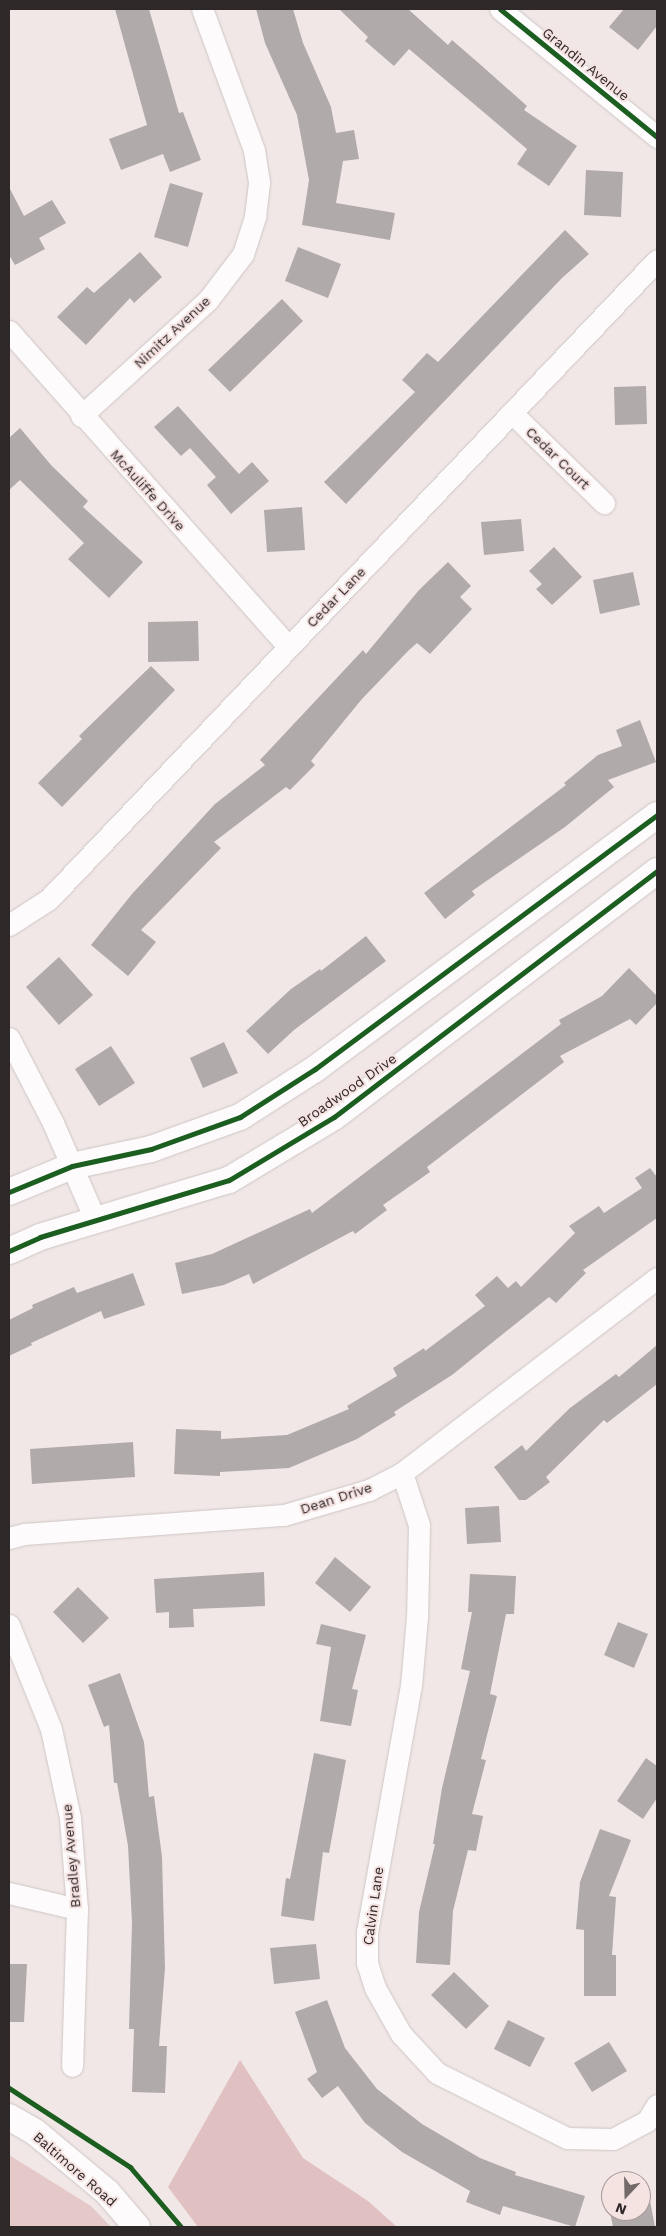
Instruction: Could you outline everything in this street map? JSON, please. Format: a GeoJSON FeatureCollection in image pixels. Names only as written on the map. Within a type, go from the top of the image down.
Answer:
{"type":"FeatureCollection","features":[{"type":"Feature","properties":{"kind":"street","name":"Nimitz Avenue"},"geometry":{"type":"LineString","coordinates":[[81,416],[208,300],[243,254],[255,216],[258,182],[254,150],[202,9]]}},
{"type":"Feature","properties":{"kind":"street","name":"Grandin Avenue"},"geometry":{"type":"LineString","coordinates":[[500,9],[657,137]]}},
{"type":"Feature","properties":{"kind":"street","name":"Cedar Lane"},"geometry":{"type":"LineString","coordinates":[[9,926],[49,899],[657,260]]}},
{"type":"Feature","properties":{"kind":"street","name":"McAuliffe Drive"},"geometry":{"type":"LineString","coordinates":[[9,331],[81,416],[289,647]]}},
{"type":"Feature","properties":{"kind":"street","name":"Cedar Court"},"geometry":{"type":"LineString","coordinates":[[512,413],[604,503]]}},
{"type":"Feature","properties":{"kind":"street"},"geometry":{"type":"LineString","coordinates":[[9,1192],[72,1166],[150,1149],[240,1117],[315,1069],[657,815]]}},
{"type":"Feature","properties":{"kind":"street","name":"Broadwood Drive"},"geometry":{"type":"LineString","coordinates":[[9,1251],[40,1237],[95,1219],[229,1180],[334,1117],[657,871]]}},
{"type":"Feature","properties":{"kind":"street"},"geometry":{"type":"LineString","coordinates":[[9,1038],[72,1166],[95,1219]]}},
{"type":"Feature","properties":{"kind":"street","name":"Dean Drive"},"geometry":{"type":"LineString","coordinates":[[9,1538],[24,1534],[284,1515],[369,1490],[402,1473],[657,1278]]}},
{"type":"Feature","properties":{"kind":"street","name":"Calvin Lane"},"geometry":{"type":"LineString","coordinates":[[402,1473],[419,1525],[417,1617],[410,1685],[367,1931],[367,1963],[375,1988],[401,2034],[437,2072],[567,2138],[613,2139],[647,2120],[657,2105]]}},
{"type":"Feature","properties":{"kind":"street","name":"Bradley Avenue"},"geometry":{"type":"LineString","coordinates":[[9,1625],[51,1729],[70,1818],[77,1909],[72,2066]]}},
{"type":"Feature","properties":{"kind":"street"},"geometry":{"type":"LineString","coordinates":[[9,1893],[77,1909]]}},
{"type":"Feature","properties":{"kind":"street","name":"Baltimore Road"},"geometry":{"type":"LineString","coordinates":[[9,2117],[35,2132],[107,2192],[137,2227]]}},
{"type":"Feature","properties":{"kind":"shaded area"},"geometry":{"type":"Polygon","coordinates":[[[240,2060],[303,2158],[368,2201],[397,2227],[198,2227],[168,2187],[240,2060]]]}},
{"type":"Feature","properties":{"kind":"shaded area"},"geometry":{"type":"Polygon","coordinates":[[[9,2155],[91,2206],[111,2227],[9,2227],[9,2155]]]}},
{"type":"Feature","properties":{"kind":"building"},"geometry":{"type":"Polygon","coordinates":[[[115,9],[149,9],[179,113],[183,112],[201,160],[170,172],[163,154],[121,170],[109,139],[147,125],[115,9]]]}},
{"type":"Feature","properties":{"kind":"building"},"geometry":{"type":"Polygon","coordinates":[[[256,9],[293,9],[303,43],[331,107],[336,133],[354,130],[359,159],[343,161],[336,203],[395,213],[390,240],[302,225],[309,180],[297,115],[265,43],[256,9]]]}},
{"type":"Feature","properties":{"kind":"building"},"geometry":{"type":"Polygon","coordinates":[[[339,9],[408,9],[448,45],[452,40],[527,106],[524,110],[577,146],[549,186],[517,164],[527,149],[409,49],[394,66],[365,41],[368,37],[339,9]]]}},
{"type":"Feature","properties":{"kind":"building"},"geometry":{"type":"Polygon","coordinates":[[[624,9],[657,9],[657,26],[638,50],[609,27],[624,9]]]}},
{"type":"Feature","properties":{"kind":"building"},"geometry":{"type":"Polygon","coordinates":[[[586,170],[623,172],[621,217],[584,215],[586,170]]]}},
{"type":"Feature","properties":{"kind":"building"},"geometry":{"type":"Polygon","coordinates":[[[170,183],[203,193],[188,247],[154,237],[170,183]]]}},
{"type":"Feature","properties":{"kind":"building"},"geometry":{"type":"Polygon","coordinates":[[[9,187],[24,216],[52,200],[66,223],[39,238],[45,249],[15,265],[9,255],[9,187]]]}},
{"type":"Feature","properties":{"kind":"building"},"geometry":{"type":"Polygon","coordinates":[[[565,230],[589,254],[562,278],[346,504],[324,482],[415,392],[402,380],[427,353],[438,362],[565,230]]]}},
{"type":"Feature","properties":{"kind":"building"},"geometry":{"type":"Polygon","coordinates":[[[298,247],[341,264],[328,298],[285,281],[298,247]]]}},
{"type":"Feature","properties":{"kind":"building"},"geometry":{"type":"Polygon","coordinates":[[[140,252],[162,277],[134,303],[130,298],[86,345],[57,317],[87,287],[94,293],[140,252]]]}},
{"type":"Feature","properties":{"kind":"building"},"geometry":{"type":"Polygon","coordinates":[[[282,299],[303,321],[230,392],[208,370],[282,299]]]}},
{"type":"Feature","properties":{"kind":"building"},"geometry":{"type":"Polygon","coordinates":[[[646,386],[647,424],[615,425],[614,387],[646,386]]]}},
{"type":"Feature","properties":{"kind":"building"},"geometry":{"type":"Polygon","coordinates":[[[178,406],[239,474],[252,462],[269,481],[231,514],[207,485],[216,477],[190,448],[181,456],[154,427],[178,406]]]}},
{"type":"Feature","properties":{"kind":"building"},"geometry":{"type":"Polygon","coordinates":[[[20,428],[51,465],[88,501],[83,507],[143,562],[109,598],[68,559],[84,543],[20,480],[9,490],[9,438],[20,428]]]}},
{"type":"Feature","properties":{"kind":"building"},"geometry":{"type":"Polygon","coordinates":[[[302,507],[305,550],[267,552],[264,510],[302,507]]]}},
{"type":"Feature","properties":{"kind":"building"},"geometry":{"type":"Polygon","coordinates":[[[521,519],[524,551],[484,555],[481,522],[521,519]]]}},
{"type":"Feature","properties":{"kind":"building"},"geometry":{"type":"Polygon","coordinates":[[[554,547],[582,577],[552,605],[536,589],[542,584],[529,571],[554,547]]]}},
{"type":"Feature","properties":{"kind":"building"},"geometry":{"type":"Polygon","coordinates":[[[448,562],[471,586],[460,597],[472,609],[430,654],[417,643],[408,651],[362,699],[311,761],[315,765],[290,790],[286,787],[214,842],[221,848],[141,930],[156,942],[128,976],[91,945],[132,894],[215,804],[265,765],[260,760],[363,650],[366,654],[419,590],[448,562]]]}},
{"type":"Feature","properties":{"kind":"building"},"geometry":{"type":"Polygon","coordinates":[[[633,572],[640,605],[600,614],[593,580],[633,572]]]}},
{"type":"Feature","properties":{"kind":"building"},"geometry":{"type":"Polygon","coordinates":[[[198,621],[199,661],[148,662],[148,622],[198,621]]]}},
{"type":"Feature","properties":{"kind":"building"},"geometry":{"type":"Polygon","coordinates":[[[151,666],[175,690],[62,807],[38,783],[82,739],[79,736],[151,666]]]}},
{"type":"Feature","properties":{"kind":"building"},"geometry":{"type":"Polygon","coordinates":[[[640,720],[656,762],[608,780],[614,787],[565,827],[472,891],[475,895],[445,919],[424,893],[566,785],[564,783],[598,755],[622,746],[616,730],[640,720]]]}},
{"type":"Feature","properties":{"kind":"building"},"geometry":{"type":"Polygon","coordinates":[[[366,936],[386,961],[294,1030],[268,1054],[246,1031],[291,989],[320,969],[321,971],[366,936]]]}},
{"type":"Feature","properties":{"kind":"building"},"geometry":{"type":"Polygon","coordinates":[[[59,957],[93,995],[59,1025],[26,987],[59,957]]]}},
{"type":"Feature","properties":{"kind":"building"},"geometry":{"type":"Polygon","coordinates":[[[629,968],[657,996],[657,1003],[636,1025],[630,1019],[560,1056],[564,1062],[427,1167],[430,1172],[383,1205],[387,1210],[355,1234],[353,1231],[253,1284],[249,1274],[224,1285],[182,1294],[175,1263],[212,1254],[310,1209],[312,1213],[561,1024],[559,1020],[602,996],[629,968]]]}},
{"type":"Feature","properties":{"kind":"building"},"geometry":{"type":"Polygon","coordinates":[[[224,1042],[238,1073],[203,1088],[190,1058],[224,1042]]]}},
{"type":"Feature","properties":{"kind":"building"},"geometry":{"type":"Polygon","coordinates":[[[111,1046],[135,1083],[99,1106],[75,1069],[111,1046]]]}},
{"type":"Feature","properties":{"kind":"building"},"geometry":{"type":"Polygon","coordinates":[[[650,1168],[657,1177],[657,1218],[583,1270],[586,1273],[556,1303],[549,1297],[452,1375],[394,1412],[396,1415],[357,1439],[289,1468],[220,1472],[220,1476],[174,1474],[176,1429],[221,1431],[221,1439],[287,1435],[349,1409],[347,1406],[397,1376],[393,1368],[424,1348],[425,1351],[485,1306],[475,1295],[497,1276],[508,1288],[516,1281],[521,1287],[575,1233],[569,1226],[599,1206],[604,1213],[642,1188],[635,1178],[650,1168]]]}},
{"type":"Feature","properties":{"kind":"building"},"geometry":{"type":"Polygon","coordinates":[[[133,1273],[145,1305],[104,1319],[101,1311],[31,1343],[32,1345],[9,1356],[9,1320],[33,1308],[32,1305],[74,1287],[77,1293],[133,1273]]]}},
{"type":"Feature","properties":{"kind":"building"},"geometry":{"type":"Polygon","coordinates":[[[657,1345],[657,1384],[607,1423],[604,1420],[546,1477],[550,1482],[526,1500],[519,1500],[494,1467],[522,1445],[526,1451],[570,1408],[616,1374],[619,1377],[657,1345]]]}},
{"type":"Feature","properties":{"kind":"building"},"geometry":{"type":"Polygon","coordinates":[[[133,1442],[135,1477],[32,1484],[30,1449],[133,1442]]]}},
{"type":"Feature","properties":{"kind":"building"},"geometry":{"type":"Polygon","coordinates":[[[499,1506],[501,1542],[467,1544],[465,1508],[499,1506]]]}},
{"type":"Feature","properties":{"kind":"building"},"geometry":{"type":"Polygon","coordinates":[[[335,1557],[371,1587],[350,1612],[315,1583],[335,1557]]]}},
{"type":"Feature","properties":{"kind":"building"},"geometry":{"type":"Polygon","coordinates":[[[264,1572],[265,1606],[193,1609],[194,1627],[169,1628],[169,1612],[156,1613],[154,1579],[264,1572]]]}},
{"type":"Feature","properties":{"kind":"building"},"geometry":{"type":"Polygon","coordinates":[[[470,1574],[516,1576],[514,1614],[506,1614],[490,1694],[497,1696],[481,1759],[486,1760],[472,1814],[483,1816],[476,1851],[468,1850],[453,1911],[450,1965],[416,1963],[419,1912],[435,1844],[433,1844],[442,1788],[470,1671],[461,1669],[472,1612],[468,1612],[470,1574]]]}},
{"type":"Feature","properties":{"kind":"building"},"geometry":{"type":"Polygon","coordinates":[[[78,1587],[109,1618],[83,1643],[53,1612],[78,1587]]]}},
{"type":"Feature","properties":{"kind":"building"},"geometry":{"type":"Polygon","coordinates":[[[618,1622],[648,1634],[634,1668],[604,1655],[618,1622]]]}},
{"type":"Feature","properties":{"kind":"building"},"geometry":{"type":"Polygon","coordinates":[[[321,1624],[366,1635],[352,1689],[358,1690],[351,1726],[320,1721],[331,1647],[316,1644],[321,1624]]]}},
{"type":"Feature","properties":{"kind":"building"},"geometry":{"type":"Polygon","coordinates":[[[120,1673],[144,1742],[149,1797],[154,1796],[162,1857],[165,1968],[159,2046],[167,2046],[165,2093],[132,2092],[134,2029],[129,2029],[132,1922],[128,1846],[117,1783],[114,1783],[109,1725],[104,1727],[88,1685],[120,1673]]]}},
{"type":"Feature","properties":{"kind":"building"},"geometry":{"type":"Polygon","coordinates":[[[314,1753],[346,1760],[329,1853],[323,1852],[314,1921],[281,1916],[286,1878],[290,1879],[314,1753]]]}},
{"type":"Feature","properties":{"kind":"building"},"geometry":{"type":"Polygon","coordinates":[[[646,1758],[657,1766],[657,1798],[643,1819],[617,1801],[646,1758]]]}},
{"type":"Feature","properties":{"kind":"building"},"geometry":{"type":"Polygon","coordinates":[[[600,1829],[631,1840],[609,1896],[616,1897],[612,1955],[616,1955],[616,1996],[584,1996],[584,1930],[576,1929],[580,1882],[600,1829]]]}},
{"type":"Feature","properties":{"kind":"building"},"geometry":{"type":"Polygon","coordinates":[[[316,1944],[320,1979],[274,1984],[270,1948],[316,1944]]]}},
{"type":"Feature","properties":{"kind":"building"},"geometry":{"type":"Polygon","coordinates":[[[9,1964],[27,1964],[24,2022],[9,2022],[9,1964]]]}},
{"type":"Feature","properties":{"kind":"building"},"geometry":{"type":"Polygon","coordinates":[[[454,1972],[489,2006],[466,2029],[431,1995],[454,1972]]]}},
{"type":"Feature","properties":{"kind":"building"},"geometry":{"type":"Polygon","coordinates":[[[327,2000],[345,2048],[377,2089],[422,2124],[480,2158],[516,2172],[515,2175],[585,2196],[575,2227],[503,2206],[500,2215],[466,2202],[470,2191],[402,2152],[365,2123],[338,2086],[322,2098],[307,2079],[317,2072],[295,2012],[327,2000]]]}},
{"type":"Feature","properties":{"kind":"building"},"geometry":{"type":"Polygon","coordinates":[[[508,2020],[545,2038],[530,2067],[494,2049],[508,2020]]]}},
{"type":"Feature","properties":{"kind":"building"},"geometry":{"type":"Polygon","coordinates":[[[609,2042],[627,2071],[592,2092],[574,2063],[609,2042]]]}},
{"type":"Feature","properties":{"kind":"building"},"geometry":{"type":"Polygon","coordinates":[[[651,2206],[655,2227],[613,2227],[612,2221],[651,2221],[651,2206]]]}},
{"type":"Feature","properties":{"kind":"cycle path"},"geometry":{"type":"LineString","coordinates":[[500,9],[657,137]]}},
{"type":"Feature","properties":{"kind":"cycle path"},"geometry":{"type":"LineString","coordinates":[[9,1192],[72,1166],[151,1149],[240,1117],[315,1069],[657,815]]}},
{"type":"Feature","properties":{"kind":"cycle path"},"geometry":{"type":"LineString","coordinates":[[9,1251],[40,1237],[229,1180],[334,1117],[657,871]]}},
{"type":"Feature","properties":{"kind":"cycle path"},"geometry":{"type":"LineString","coordinates":[[9,2088],[130,2167],[181,2227]]}}]}
